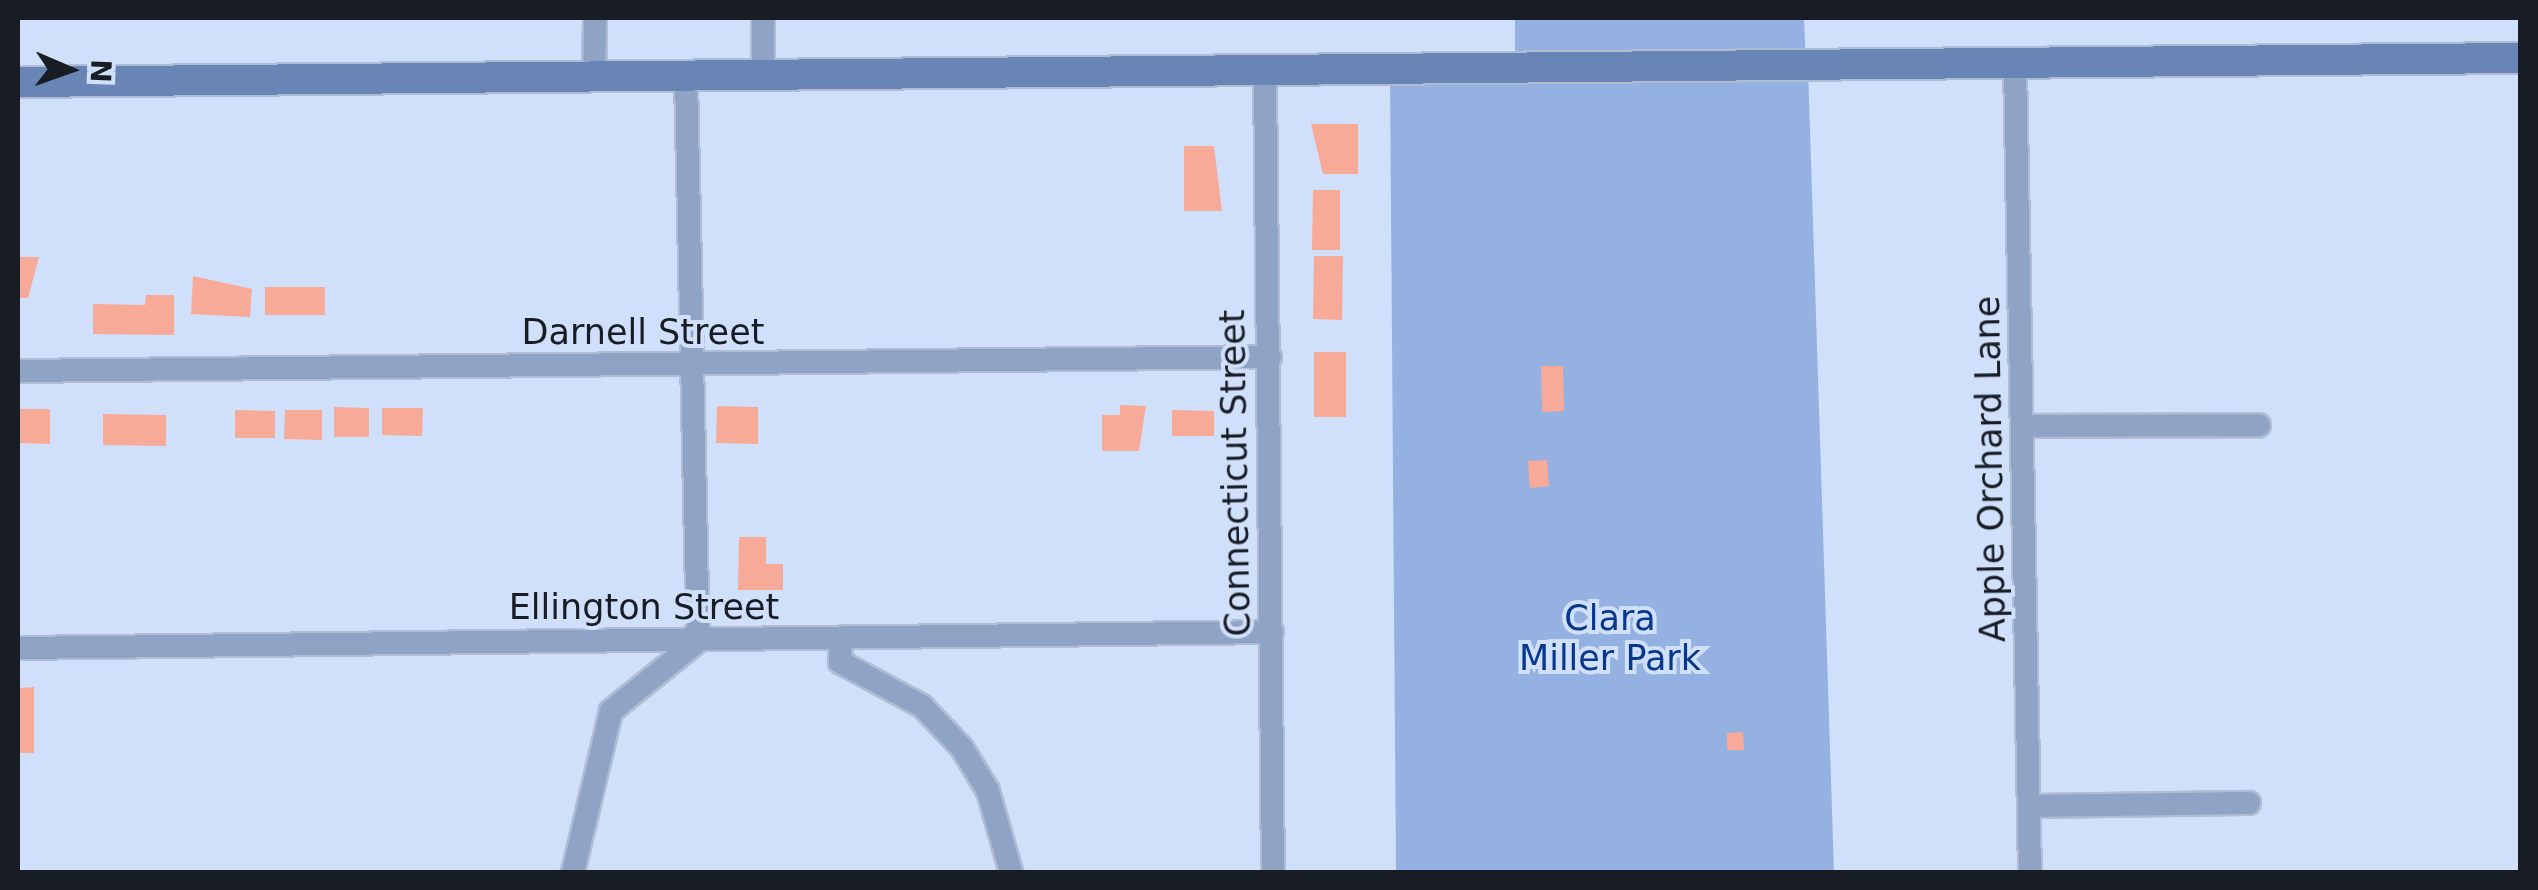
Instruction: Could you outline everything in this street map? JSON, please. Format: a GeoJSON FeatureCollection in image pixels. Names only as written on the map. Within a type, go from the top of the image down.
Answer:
{"type":"FeatureCollection","features":[{"type":"Feature","properties":{"kind":"street"},"geometry":{"type":"LineString","coordinates":[[594,78],[595,18]]}},
{"type":"Feature","properties":{"kind":"street"},"geometry":{"type":"LineString","coordinates":[[763,18],[763,76]]}},
{"type":"Feature","properties":{"kind":"street"},"geometry":{"type":"LineString","coordinates":[[18,82],[2520,58]]}},
{"type":"Feature","properties":{"kind":"street","name":"Apple Orchard Lane"},"geometry":{"type":"LineString","coordinates":[[2015,64],[2025,426],[2030,872]]}},
{"type":"Feature","properties":{"kind":"street","name":"Connecticut Street"},"geometry":{"type":"LineString","coordinates":[[1265,72],[1273,872]]}},
{"type":"Feature","properties":{"kind":"street"},"geometry":{"type":"LineString","coordinates":[[573,872],[611,710],[698,641],[686,77]]}},
{"type":"Feature","properties":{"kind":"street","name":"Darnell Street"},"geometry":{"type":"LineString","coordinates":[[18,371],[1270,357]]}},
{"type":"Feature","properties":{"kind":"street"},"geometry":{"type":"LineString","coordinates":[[2025,426],[2259,425]]}},
{"type":"Feature","properties":{"kind":"street","name":"Ellington Street"},"geometry":{"type":"LineString","coordinates":[[18,648],[841,641],[1272,632]]}},
{"type":"Feature","properties":{"kind":"street"},"geometry":{"type":"LineString","coordinates":[[841,641],[840,662],[922,706],[962,748],[988,792],[1011,872]]}},
{"type":"Feature","properties":{"kind":"street"},"geometry":{"type":"LineString","coordinates":[[2029,806],[2249,803]]}},
{"type":"Feature","properties":{"kind":"green space"},"geometry":{"type":"Polygon","coordinates":[[[1515,18],[1804,18],[1806,63],[1515,64],[1515,18]]]}},
{"type":"Feature","properties":{"kind":"green space","name":"Clara Miller Park"},"geometry":{"type":"Polygon","coordinates":[[[1808,68],[1834,872],[1396,872],[1390,76],[1808,68]]]}},
{"type":"Feature","properties":{"kind":"building"},"geometry":{"type":"Polygon","coordinates":[[[1311,124],[1358,124],[1358,174],[1323,174],[1311,124]]]}},
{"type":"Feature","properties":{"kind":"building"},"geometry":{"type":"Polygon","coordinates":[[[1184,146],[1214,146],[1222,211],[1184,211],[1184,146]]]}},
{"type":"Feature","properties":{"kind":"building"},"geometry":{"type":"Polygon","coordinates":[[[1313,190],[1340,190],[1340,250],[1312,250],[1313,190]]]}},
{"type":"Feature","properties":{"kind":"building"},"geometry":{"type":"Polygon","coordinates":[[[1314,256],[1343,256],[1342,320],[1313,319],[1314,256]]]}},
{"type":"Feature","properties":{"kind":"building"},"geometry":{"type":"Polygon","coordinates":[[[18,257],[39,257],[28,298],[18,298],[18,257]]]}},
{"type":"Feature","properties":{"kind":"building"},"geometry":{"type":"Polygon","coordinates":[[[193,276],[252,289],[250,317],[191,314],[193,276]]]}},
{"type":"Feature","properties":{"kind":"building"},"geometry":{"type":"Polygon","coordinates":[[[265,287],[325,287],[325,315],[265,315],[265,287]]]}},
{"type":"Feature","properties":{"kind":"building"},"geometry":{"type":"Polygon","coordinates":[[[146,295],[174,295],[174,335],[93,334],[93,304],[145,305],[146,295]]]}},
{"type":"Feature","properties":{"kind":"building"},"geometry":{"type":"Polygon","coordinates":[[[1314,352],[1346,352],[1346,417],[1314,417],[1314,352]]]}},
{"type":"Feature","properties":{"kind":"building"},"geometry":{"type":"Polygon","coordinates":[[[1541,366],[1563,366],[1564,411],[1542,412],[1541,366]]]}},
{"type":"Feature","properties":{"kind":"building"},"geometry":{"type":"Polygon","coordinates":[[[1120,405],[1146,406],[1139,451],[1102,451],[1102,415],[1120,415],[1120,405]]]}},
{"type":"Feature","properties":{"kind":"building"},"geometry":{"type":"Polygon","coordinates":[[[717,406],[758,407],[758,444],[716,443],[717,406]]]}},
{"type":"Feature","properties":{"kind":"building"},"geometry":{"type":"Polygon","coordinates":[[[334,407],[369,408],[369,437],[334,437],[334,407]]]}},
{"type":"Feature","properties":{"kind":"building"},"geometry":{"type":"Polygon","coordinates":[[[382,408],[423,408],[422,436],[382,435],[382,408]]]}},
{"type":"Feature","properties":{"kind":"building"},"geometry":{"type":"Polygon","coordinates":[[[18,409],[50,409],[50,444],[18,443],[18,409]]]}},
{"type":"Feature","properties":{"kind":"building"},"geometry":{"type":"Polygon","coordinates":[[[235,410],[275,411],[275,438],[235,438],[235,410]]]}},
{"type":"Feature","properties":{"kind":"building"},"geometry":{"type":"Polygon","coordinates":[[[285,410],[322,410],[322,440],[284,439],[285,410]]]}},
{"type":"Feature","properties":{"kind":"building"},"geometry":{"type":"Polygon","coordinates":[[[1172,410],[1214,411],[1214,436],[1172,436],[1172,410]]]}},
{"type":"Feature","properties":{"kind":"building"},"geometry":{"type":"Polygon","coordinates":[[[103,414],[166,415],[166,446],[103,445],[103,414]]]}},
{"type":"Feature","properties":{"kind":"building"},"geometry":{"type":"Polygon","coordinates":[[[1547,460],[1549,486],[1530,488],[1528,461],[1547,460]]]}},
{"type":"Feature","properties":{"kind":"building"},"geometry":{"type":"Polygon","coordinates":[[[739,537],[766,537],[766,564],[783,564],[783,590],[738,590],[739,537]]]}},
{"type":"Feature","properties":{"kind":"building"},"geometry":{"type":"Polygon","coordinates":[[[34,687],[34,753],[18,753],[18,688],[34,687]]]}},
{"type":"Feature","properties":{"kind":"building"},"geometry":{"type":"Polygon","coordinates":[[[1743,732],[1744,750],[1727,750],[1727,733],[1743,732]]]}}]}
